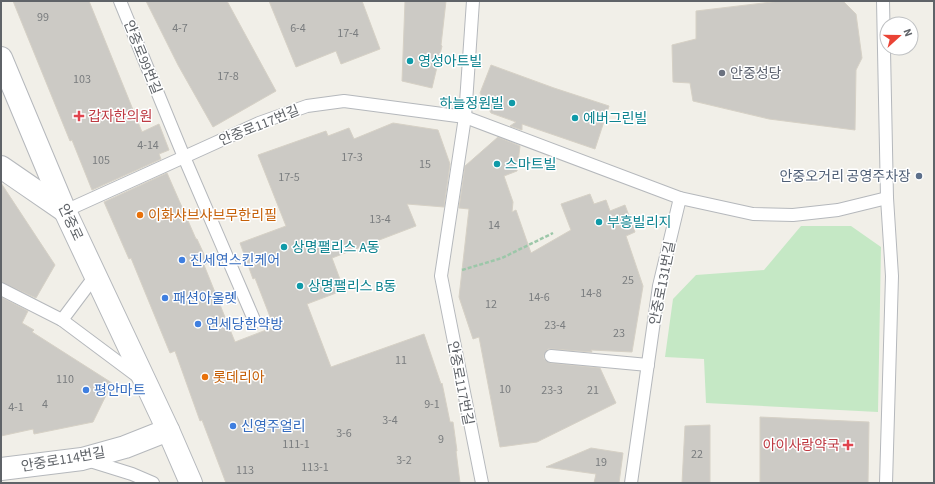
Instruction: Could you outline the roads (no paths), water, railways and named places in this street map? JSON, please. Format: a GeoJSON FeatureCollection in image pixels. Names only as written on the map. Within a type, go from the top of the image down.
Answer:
{"type":"FeatureCollection","features":[{"type":"Feature","properties":{"kind":"street","name":"안중로"},"geometry":{"type":"LineString","coordinates":[[1,58],[65,211],[147,384],[191,483]]}},
{"type":"Feature","properties":{"kind":"street"},"geometry":{"type":"LineString","coordinates":[[1,167],[65,211]]}},
{"type":"Feature","properties":{"kind":"street","name":"안중로114번길"},"geometry":{"type":"LineString","coordinates":[[1,469],[82,459],[125,447],[168,430]]}},
{"type":"Feature","properties":{"kind":"lane","name":"안중로99번길"},"geometry":{"type":"LineString","coordinates":[[120,1],[184,157],[255,322]]}},
{"type":"Feature","properties":{"kind":"lane","name":"안중로117번길"},"geometry":{"type":"LineString","coordinates":[[473,1],[465,118],[441,276],[482,483]]}},
{"type":"Feature","properties":{"kind":"lane"},"geometry":{"type":"LineString","coordinates":[[883,1],[887,198],[892,276],[886,483]]}},
{"type":"Feature","properties":{"kind":"lane","name":"안중로117번길"},"geometry":{"type":"LineString","coordinates":[[65,211],[259,123],[307,106],[344,101],[465,118],[680,198]]}},
{"type":"Feature","properties":{"kind":"lane"},"geometry":{"type":"LineString","coordinates":[[680,198],[753,214],[793,215],[838,210],[887,198]]}},
{"type":"Feature","properties":{"kind":"lane","name":"안중로131번길"},"geometry":{"type":"LineString","coordinates":[[631,483],[658,286],[680,198]]}},
{"type":"Feature","properties":{"kind":"lane"},"geometry":{"type":"LineString","coordinates":[[62,320],[96,276]]}},
{"type":"Feature","properties":{"kind":"lane","name":"안중로"},"geometry":{"type":"LineString","coordinates":[[1,289],[62,320],[147,384]]}},
{"type":"Feature","properties":{"kind":"lane"},"geometry":{"type":"LineString","coordinates":[[551,356],[648,365]]}},
{"type":"Feature","properties":{"kind":"lane"},"geometry":{"type":"LineString","coordinates":[[82,459],[132,474],[153,483]]}},
{"type":"Feature","properties":{"kind":"place","name":"영성아트빌"},"geometry":{"type":"Point","coordinates":[410,61]}},
{"type":"Feature","properties":{"kind":"place","name":"안중성당"},"geometry":{"type":"Point","coordinates":[722,73]}},
{"type":"Feature","properties":{"kind":"place","name":"하늘정원빌"},"geometry":{"type":"Point","coordinates":[512,103]}},
{"type":"Feature","properties":{"kind":"place","name":"갑자한의원"},"geometry":{"type":"Point","coordinates":[79,116]}},
{"type":"Feature","properties":{"kind":"place","name":"에버그린빌"},"geometry":{"type":"Point","coordinates":[575,118]}},
{"type":"Feature","properties":{"kind":"place","name":"스마트빌"},"geometry":{"type":"Point","coordinates":[497,164]}},
{"type":"Feature","properties":{"kind":"place","name":"안중오거리 공영주차장"},"geometry":{"type":"Point","coordinates":[919,176]}},
{"type":"Feature","properties":{"kind":"place","name":"이화샤브샤브무한리필"},"geometry":{"type":"Point","coordinates":[140,215]}},
{"type":"Feature","properties":{"kind":"place","name":"부흥빌리지"},"geometry":{"type":"Point","coordinates":[599,222]}},
{"type":"Feature","properties":{"kind":"place","name":"상명팰리스 A동"},"geometry":{"type":"Point","coordinates":[284,247]}},
{"type":"Feature","properties":{"kind":"place","name":"진세연스킨케어"},"geometry":{"type":"Point","coordinates":[182,260]}},
{"type":"Feature","properties":{"kind":"place","name":"상명팰리스 B동"},"geometry":{"type":"Point","coordinates":[300,286]}},
{"type":"Feature","properties":{"kind":"place","name":"패션아울렛"},"geometry":{"type":"Point","coordinates":[165,298]}},
{"type":"Feature","properties":{"kind":"place","name":"연세당한약방"},"geometry":{"type":"Point","coordinates":[198,324]}},
{"type":"Feature","properties":{"kind":"place","name":"롯데리아"},"geometry":{"type":"Point","coordinates":[205,377]}},
{"type":"Feature","properties":{"kind":"place","name":"평안마트"},"geometry":{"type":"Point","coordinates":[86,390]}},
{"type":"Feature","properties":{"kind":"place","name":"신영주얼리"},"geometry":{"type":"Point","coordinates":[233,426]}},
{"type":"Feature","properties":{"kind":"place","name":"아이사랑약국"},"geometry":{"type":"Point","coordinates":[848,445]}}]}
